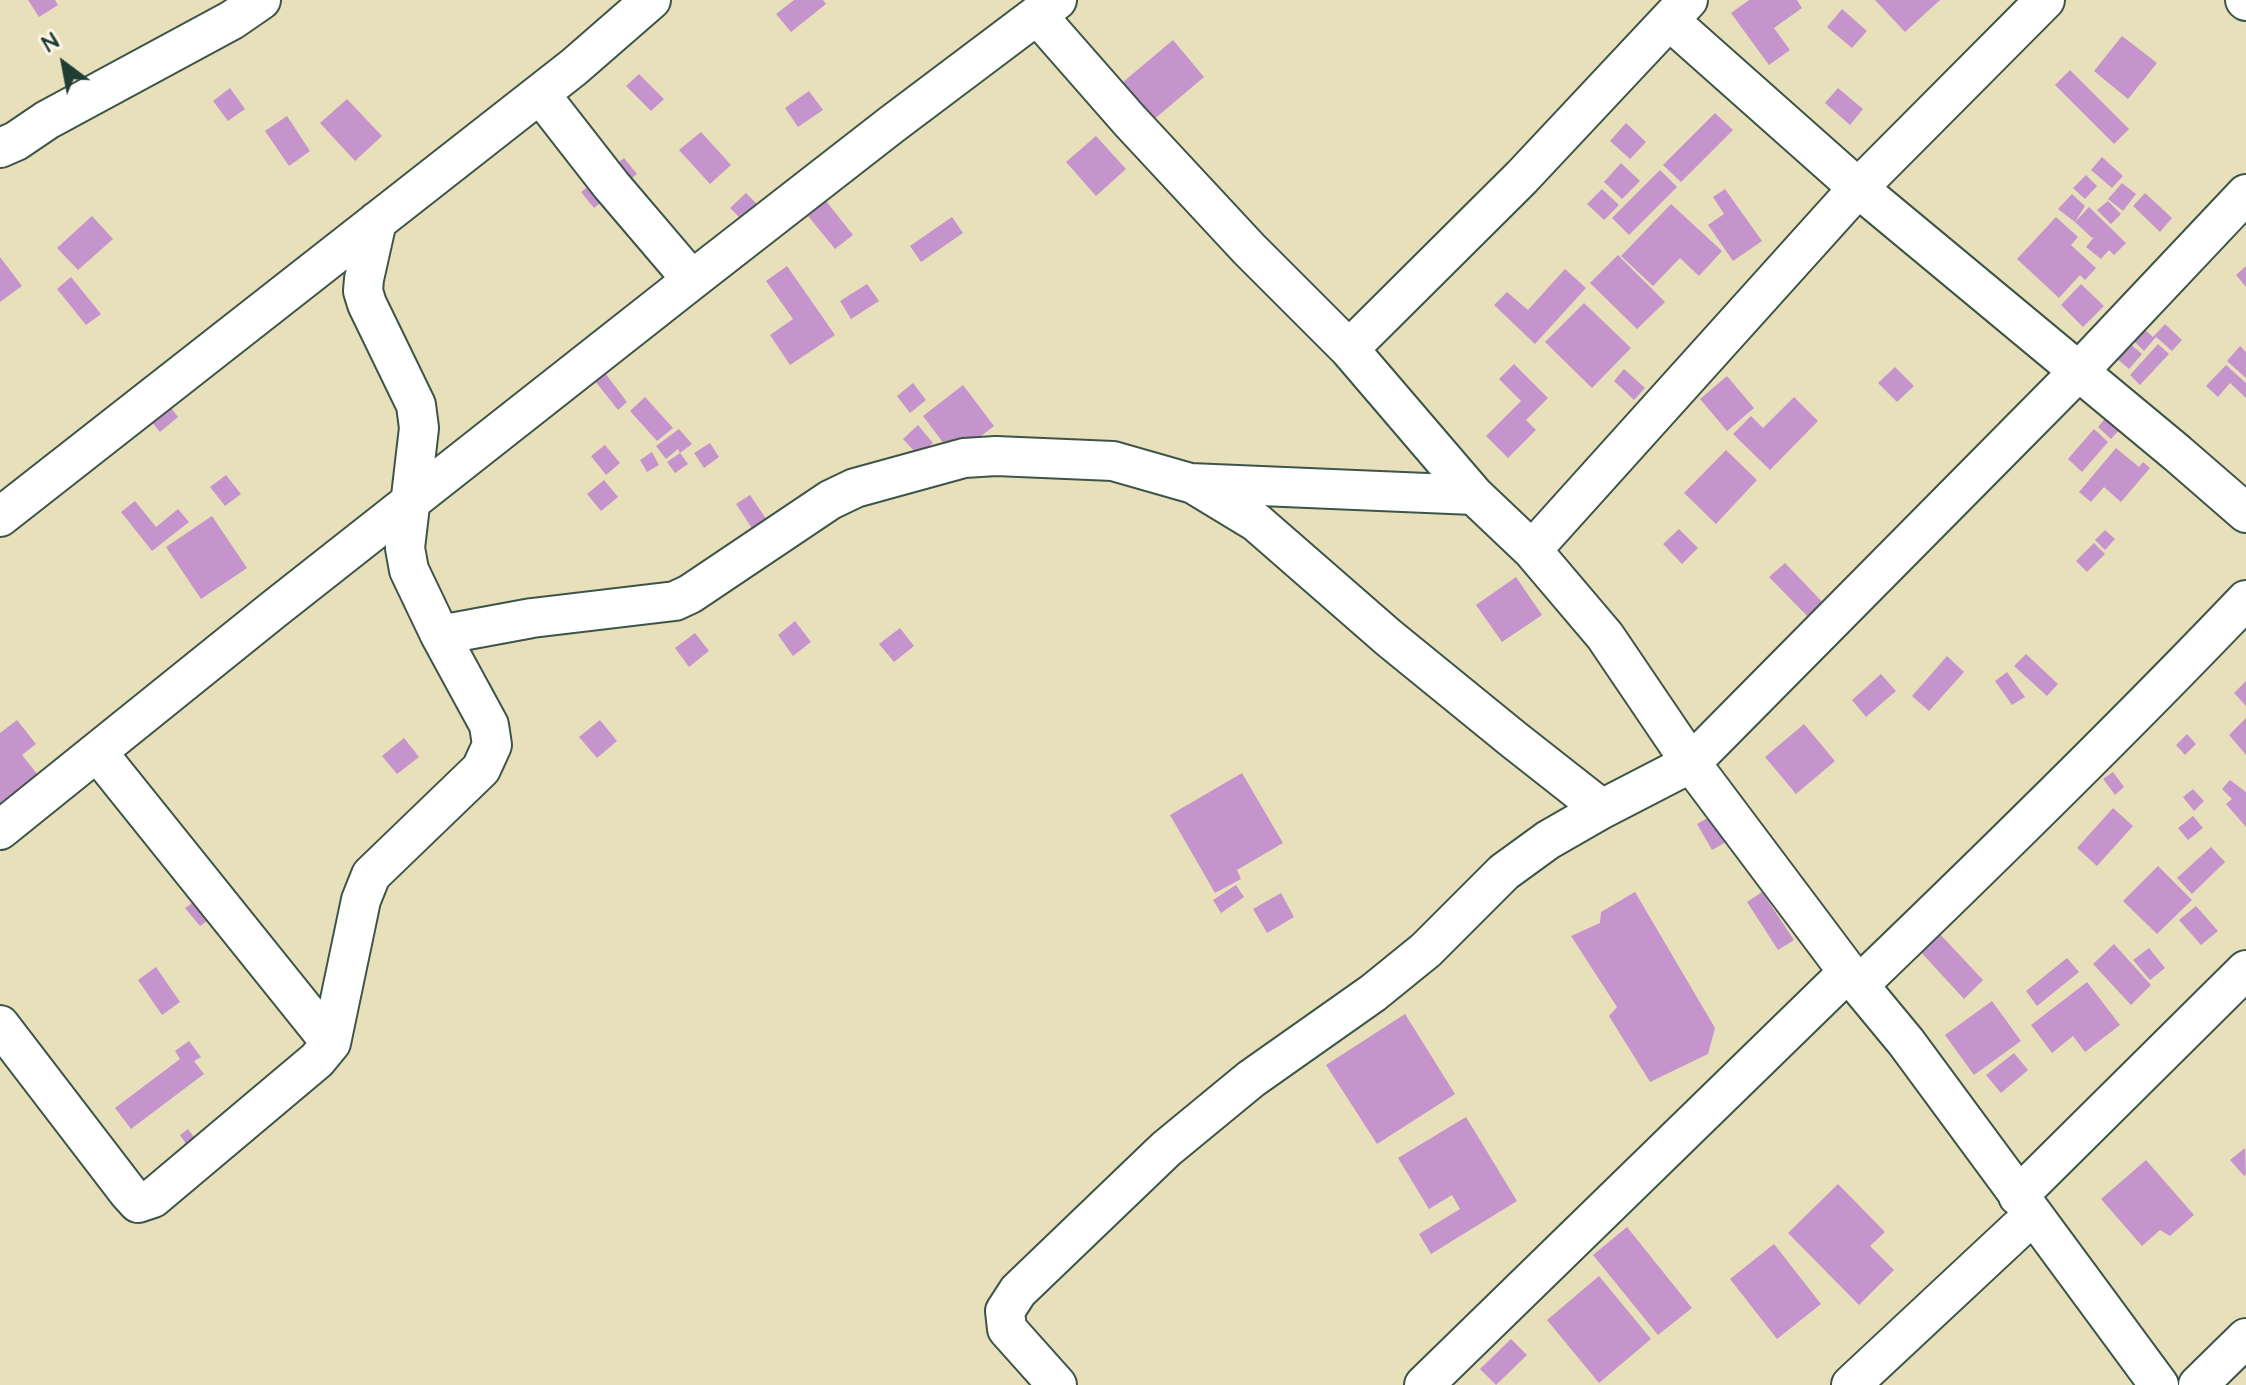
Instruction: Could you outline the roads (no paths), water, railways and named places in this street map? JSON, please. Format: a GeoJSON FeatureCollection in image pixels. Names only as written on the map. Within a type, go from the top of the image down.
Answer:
{"type":"FeatureCollection","features":[{"type":"Feature","properties":{"kind":"street"},"geometry":{"type":"LineString","coordinates":[[0,148],[232,20],[261,0]]}},
{"type":"Feature","properties":{"kind":"street"},"geometry":{"type":"LineString","coordinates":[[0,517],[574,67],[651,0]]}},
{"type":"Feature","properties":{"kind":"street"},"geometry":{"type":"LineString","coordinates":[[1532,550],[1858,188],[2045,0]]}},
{"type":"Feature","properties":{"kind":"street"},"geometry":{"type":"LineString","coordinates":[[0,830],[692,280],[1047,7],[1140,133],[1349,349],[1474,495],[1532,550],[1605,636],[1691,763],[1906,1042],[2159,1385]]}},
{"type":"Feature","properties":{"kind":"street"},"geometry":{"type":"LineString","coordinates":[[1349,349],[1522,177],[1679,10],[1858,188],[2246,513]]}},
{"type":"Feature","properties":{"kind":"street"},"geometry":{"type":"LineString","coordinates":[[540,94],[611,185],[692,280]]}},
{"type":"Feature","properties":{"kind":"street"},"geometry":{"type":"LineString","coordinates":[[1057,1385],[1007,1329],[1005,1311],[1018,1291],[1166,1149],[1251,1079],[1384,985],[1426,950],[1504,872],[1548,840],[1691,763],[2079,371],[2246,194]]}},
{"type":"Feature","properties":{"kind":"street"},"geometry":{"type":"LineString","coordinates":[[0,1025],[128,1192],[138,1203],[153,1198],[317,1060],[331,1043],[361,900],[371,875],[481,769],[492,745],[489,725],[409,570],[405,548],[419,428],[416,405],[363,291],[377,221]]}},
{"type":"Feature","properties":{"kind":"street"},"geometry":{"type":"LineString","coordinates":[[440,635],[532,618],[675,601],[830,500],[855,488],[964,458],[996,456],[1113,461],[1190,483],[1474,495]]}},
{"type":"Feature","properties":{"kind":"street"},"geometry":{"type":"LineString","coordinates":[[1190,483],[1256,522],[1389,638],[1602,809]]}},
{"type":"Feature","properties":{"kind":"street"},"geometry":{"type":"LineString","coordinates":[[1424,1385],[1854,978],[2031,819],[2246,600]]}},
{"type":"Feature","properties":{"kind":"street"},"geometry":{"type":"LineString","coordinates":[[98,753],[331,1043]]}},
{"type":"Feature","properties":{"kind":"street"},"geometry":{"type":"LineString","coordinates":[[1851,1385],[2025,1206],[2246,970]]}},
{"type":"Feature","properties":{"kind":"street"},"geometry":{"type":"LineString","coordinates":[[2198,1385],[2246,1338]]}}]}
